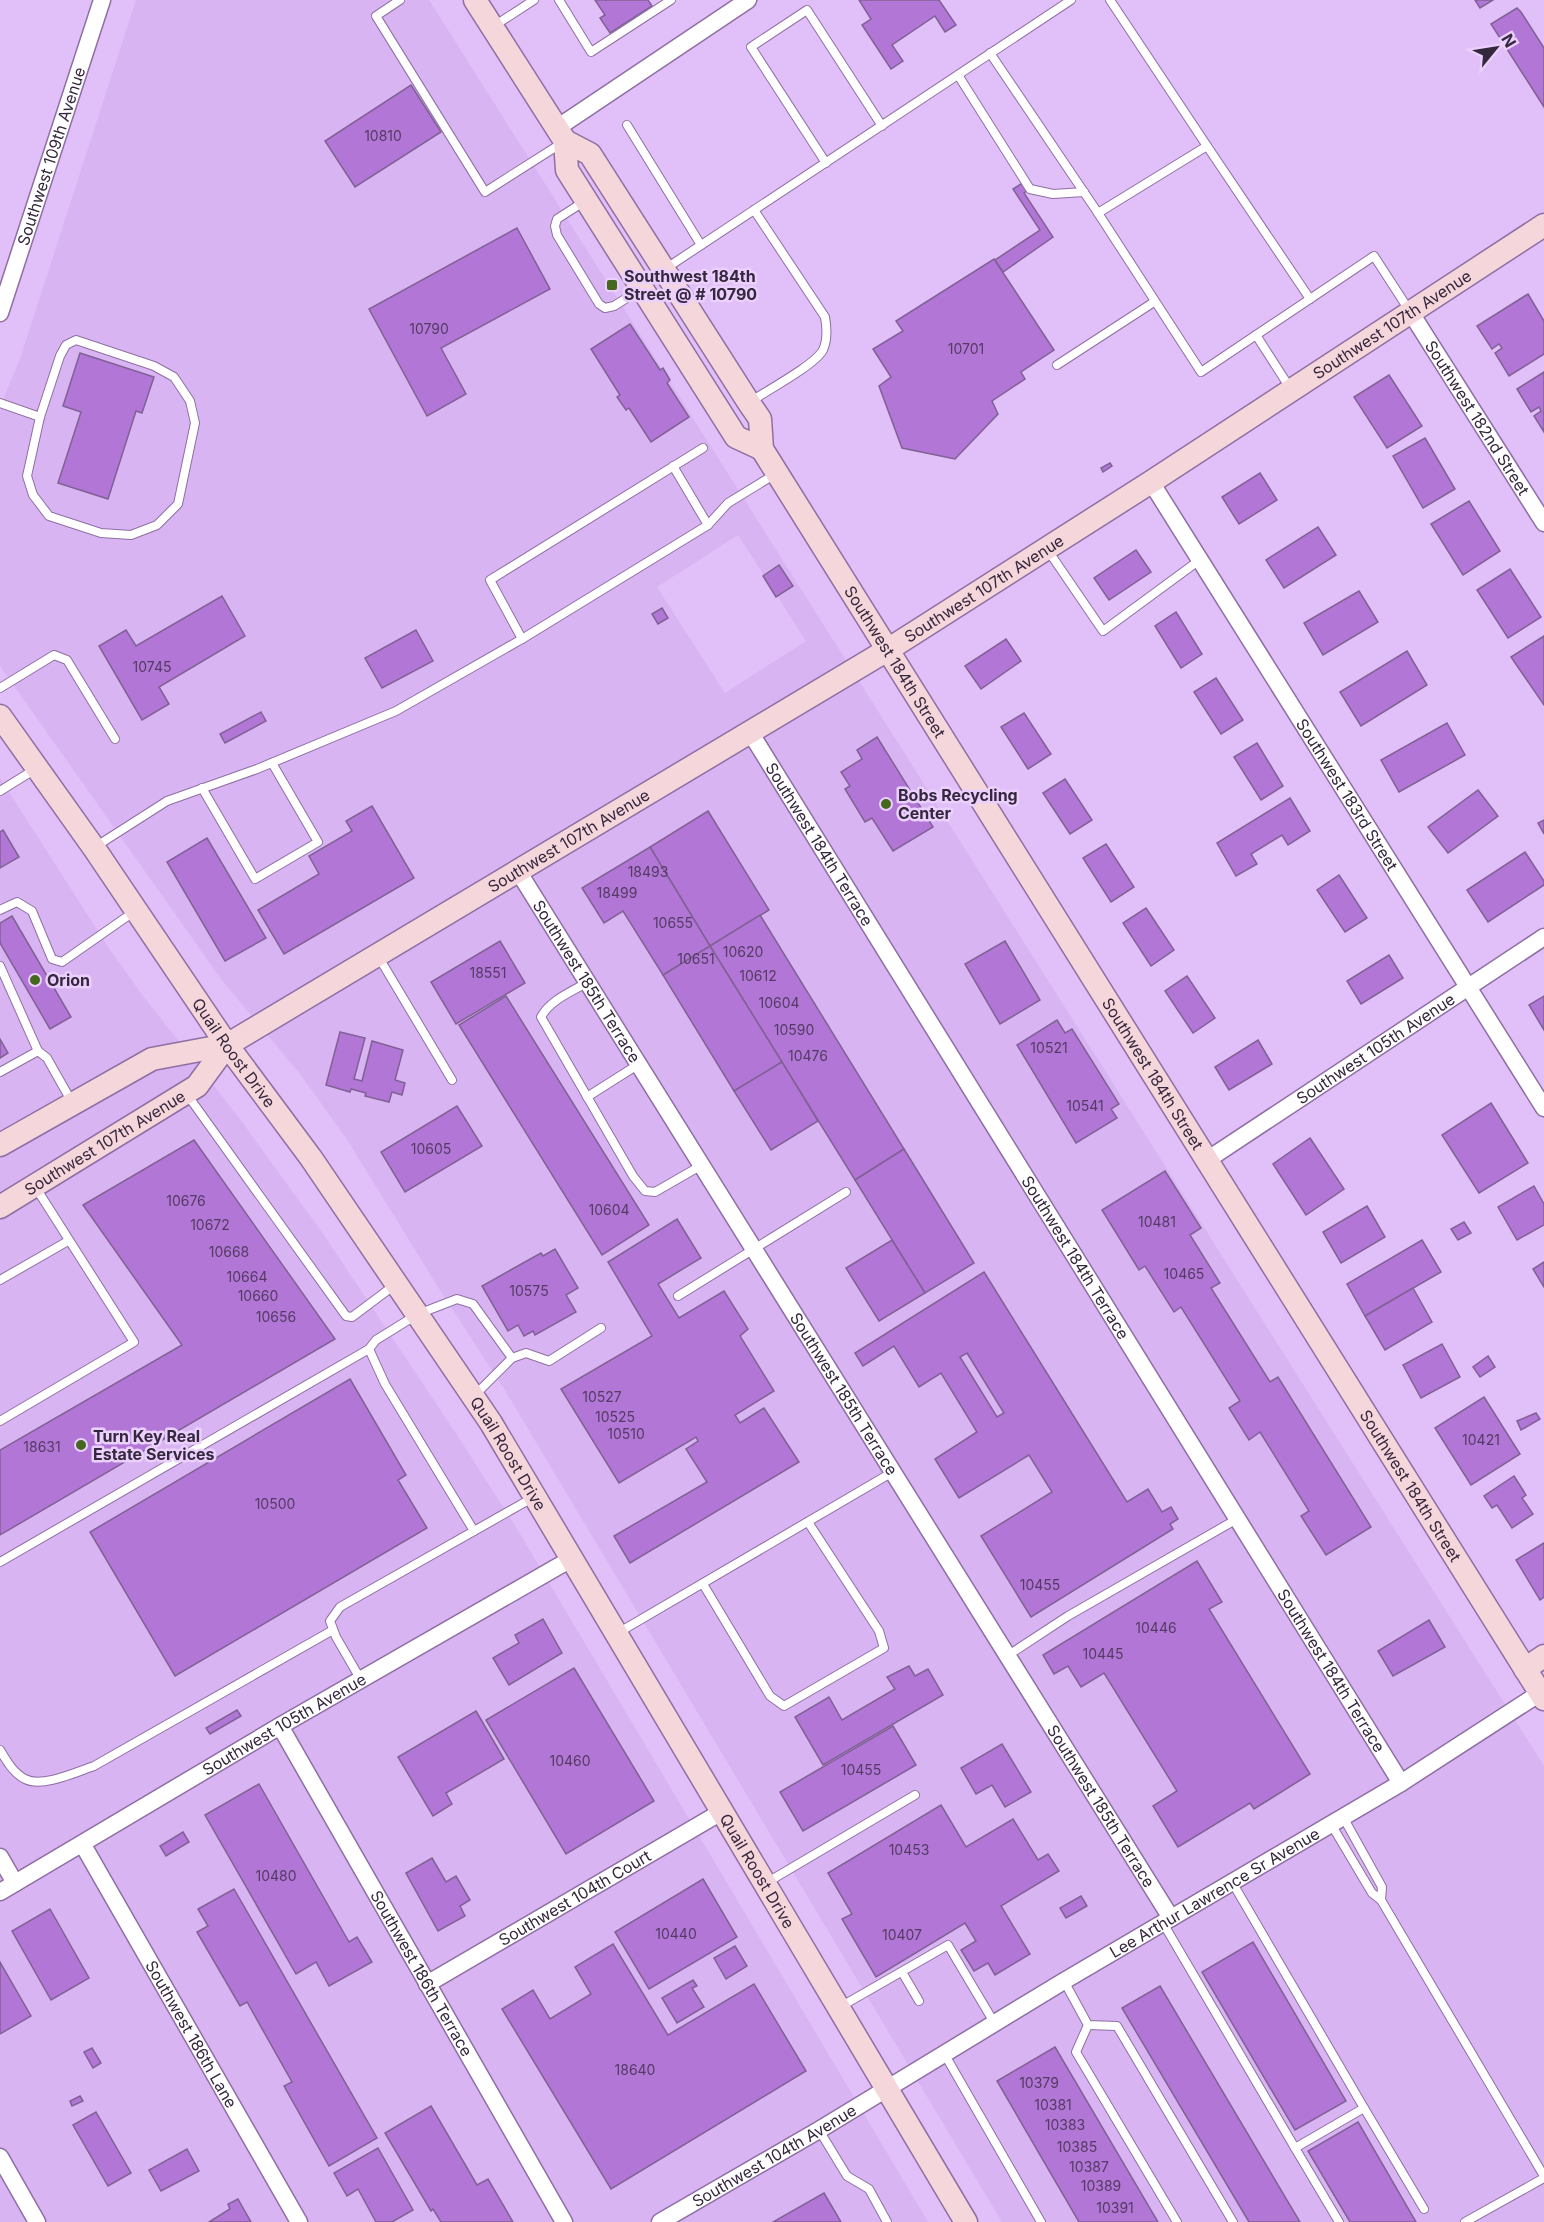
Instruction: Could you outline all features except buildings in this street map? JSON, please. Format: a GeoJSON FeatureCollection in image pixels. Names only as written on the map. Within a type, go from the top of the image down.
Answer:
{"type":"FeatureCollection","features":[{"type":"Feature","properties":{"kind":"main road","name":"Southwest 184th Street"},"geometry":{"type":"LineString","coordinates":[[475,0],[561,134],[590,154],[750,402],[760,419],[762,449],[1542,1696]]}},
{"type":"Feature","properties":{"kind":"main road","name":"Southwest 184th Street"},"geometry":{"type":"LineString","coordinates":[[561,134],[567,170],[736,437],[762,449]]}},
{"type":"Feature","properties":{"kind":"main road","name":"Southwest 107th Avenue"},"geometry":{"type":"LineString","coordinates":[[0,1144],[152,1059],[228,1045],[888,649],[1151,482],[1544,225]]}},
{"type":"Feature","properties":{"kind":"main road","name":"Quail Roost Drive"},"geometry":{"type":"LineString","coordinates":[[0,716],[94,848],[228,1045],[311,1158],[474,1396],[966,2222]]}},
{"type":"Feature","properties":{"kind":"main road","name":"Southwest 107th Avenue"},"geometry":{"type":"LineString","coordinates":[[0,1207],[197,1086],[228,1045]]}},
{"type":"Feature","properties":{"kind":"main road"},"geometry":{"type":"LineString","coordinates":[[1525,1669],[1544,1656]]}},
{"type":"Feature","properties":{"kind":"street","name":"Southwest 109th Avenue"},"geometry":{"type":"LineString","coordinates":[[0,313],[102,0]]}},
{"type":"Feature","properties":{"kind":"street"},"geometry":{"type":"LineString","coordinates":[[561,134],[748,0]]}},
{"type":"Feature","properties":{"kind":"street","name":"Southwest 182nd Street"},"geometry":{"type":"LineString","coordinates":[[1411,313],[1544,523]]}},
{"type":"Feature","properties":{"kind":"street","name":"Southwest 183rd Street"},"geometry":{"type":"LineString","coordinates":[[1151,482],[1544,1108]]}},
{"type":"Feature","properties":{"kind":"street","name":"Southwest 184th Terrace"},"geometry":{"type":"LineString","coordinates":[[750,732],[1401,1783]]}},
{"type":"Feature","properties":{"kind":"street","name":"Southwest 185th Terrace"},"geometry":{"type":"LineString","coordinates":[[518,871],[1007,1656],[1167,1920]]}},
{"type":"Feature","properties":{"kind":"street","name":"Southwest 105th Avenue"},"geometry":{"type":"LineString","coordinates":[[1208,1160],[1544,937]]}},
{"type":"Feature","properties":{"kind":"street","name":"Southwest 105th Avenue"},"geometry":{"type":"LineString","coordinates":[[0,1892],[83,1845],[280,1726],[571,1559]]}},
{"type":"Feature","properties":{"kind":"street","name":"Lee Arthur Lawrence Sr Avenue"},"geometry":{"type":"LineString","coordinates":[[888,2089],[1064,1981],[1401,1783],[1542,1696]]}},
{"type":"Feature","properties":{"kind":"street","name":"Southwest 186th Terrace"},"geometry":{"type":"LineString","coordinates":[[280,1726],[564,2222]]}},
{"type":"Feature","properties":{"kind":"street","name":"Southwest 104th Court"},"geometry":{"type":"LineString","coordinates":[[427,1984],[723,1811]]}},
{"type":"Feature","properties":{"kind":"street","name":"Southwest 186th Lane"},"geometry":{"type":"LineString","coordinates":[[83,1845],[299,2222]]}},
{"type":"Feature","properties":{"kind":"street"},"geometry":{"type":"LineString","coordinates":[[0,1857],[15,1883]]}},
{"type":"Feature","properties":{"kind":"street","name":"Southwest 104th Avenue"},"geometry":{"type":"LineString","coordinates":[[660,2222],[888,2089]]}},
{"type":"Feature","properties":{"kind":"street"},"geometry":{"type":"LineString","coordinates":[[0,2157],[37,2222]]}},
{"type":"Feature","properties":{"kind":"lane"},"geometry":{"type":"LineString","coordinates":[[400,0],[376,16],[485,192],[561,134]]}},
{"type":"Feature","properties":{"kind":"lane"},"geometry":{"type":"LineString","coordinates":[[492,27],[534,0]]}},
{"type":"Feature","properties":{"kind":"lane"},"geometry":{"type":"LineString","coordinates":[[559,0],[591,52],[670,0]]}},
{"type":"Feature","properties":{"kind":"lane"},"geometry":{"type":"LineString","coordinates":[[664,269],[1071,0]]}},
{"type":"Feature","properties":{"kind":"lane"},"geometry":{"type":"LineString","coordinates":[[1110,0],[1310,299]]}},
{"type":"Feature","properties":{"kind":"lane"},"geometry":{"type":"LineString","coordinates":[[826,163],[751,47],[807,10],[882,126]]}},
{"type":"Feature","properties":{"kind":"lane"},"geometry":{"type":"LineString","coordinates":[[990,53],[1098,213],[1201,372],[1374,256],[1411,313]]}},
{"type":"Feature","properties":{"kind":"lane"},"geometry":{"type":"LineString","coordinates":[[958,75],[1030,189],[1053,194],[1084,192]]}},
{"type":"Feature","properties":{"kind":"lane"},"geometry":{"type":"LineString","coordinates":[[627,125],[701,246]]}},
{"type":"Feature","properties":{"kind":"lane"},"geometry":{"type":"LineString","coordinates":[[1098,213],[1207,146]]}},
{"type":"Feature","properties":{"kind":"lane"},"geometry":{"type":"LineString","coordinates":[[586,201],[557,219],[555,226],[557,236],[599,304],[605,308],[614,306],[642,288]]}},
{"type":"Feature","properties":{"kind":"lane"},"geometry":{"type":"LineString","coordinates":[[750,402],[809,363],[822,351],[828,334],[825,317],[820,308],[754,210]]}},
{"type":"Feature","properties":{"kind":"lane"},"geometry":{"type":"LineString","coordinates":[[1057,365],[1154,302]]}},
{"type":"Feature","properties":{"kind":"lane"},"geometry":{"type":"LineString","coordinates":[[1256,335],[1291,390]]}},
{"type":"Feature","properties":{"kind":"lane"},"geometry":{"type":"LineString","coordinates":[[76,340],[154,366],[174,377],[189,401],[195,423],[178,504],[158,525],[131,535],[101,533],[49,516],[33,495],[27,476],[40,417],[60,356],[66,345],[76,340]]}},
{"type":"Feature","properties":{"kind":"lane"},"geometry":{"type":"LineString","coordinates":[[0,403],[40,417]]}},
{"type":"Feature","properties":{"kind":"lane"},"geometry":{"type":"LineString","coordinates":[[522,639],[490,580],[703,448]]}},
{"type":"Feature","properties":{"kind":"lane"},"geometry":{"type":"LineString","coordinates":[[673,466],[708,525]]}},
{"type":"Feature","properties":{"kind":"lane"},"geometry":{"type":"LineString","coordinates":[[94,848],[166,801],[272,763],[396,711],[522,639],[708,525],[728,503],[777,473]]}},
{"type":"Feature","properties":{"kind":"lane"},"geometry":{"type":"LineString","coordinates":[[1046,549],[1103,631],[1201,559]]}},
{"type":"Feature","properties":{"kind":"lane"},"geometry":{"type":"LineString","coordinates":[[0,688],[54,655],[67,660],[115,739]]}},
{"type":"Feature","properties":{"kind":"lane"},"geometry":{"type":"LineString","coordinates":[[202,788],[255,879],[318,842],[272,763]]}},
{"type":"Feature","properties":{"kind":"lane"},"geometry":{"type":"LineString","coordinates":[[0,791],[38,768]]}},
{"type":"Feature","properties":{"kind":"lane"},"geometry":{"type":"LineString","coordinates":[[0,910],[16,902],[32,910],[52,959],[62,962],[136,910]]}},
{"type":"Feature","properties":{"kind":"lane"},"geometry":{"type":"LineString","coordinates":[[378,955],[452,1080]]}},
{"type":"Feature","properties":{"kind":"lane"},"geometry":{"type":"LineString","coordinates":[[0,966],[38,1051],[47,1058],[73,1104]]}},
{"type":"Feature","properties":{"kind":"lane"},"geometry":{"type":"LineString","coordinates":[[588,982],[554,1002],[546,1008],[541,1017],[633,1176],[645,1191],[655,1192],[702,1165]]}},
{"type":"Feature","properties":{"kind":"lane"},"geometry":{"type":"LineString","coordinates":[[0,1072],[38,1051]]}},
{"type":"Feature","properties":{"kind":"lane"},"geometry":{"type":"LineString","coordinates":[[587,1097],[639,1064]]}},
{"type":"Feature","properties":{"kind":"lane"},"geometry":{"type":"LineString","coordinates":[[186,1093],[346,1316],[352,1317],[396,1284]]}},
{"type":"Feature","properties":{"kind":"lane"},"geometry":{"type":"LineString","coordinates":[[0,1421],[134,1342],[34,1185]]}},
{"type":"Feature","properties":{"kind":"lane"},"geometry":{"type":"LineString","coordinates":[[678,1296],[846,1192]]}},
{"type":"Feature","properties":{"kind":"lane"},"geometry":{"type":"LineString","coordinates":[[0,1280],[68,1240]]}},
{"type":"Feature","properties":{"kind":"lane"},"geometry":{"type":"LineString","coordinates":[[0,1562],[369,1349],[375,1340],[418,1314],[457,1299],[473,1304],[512,1358]]}},
{"type":"Feature","properties":{"kind":"lane"},"geometry":{"type":"LineString","coordinates":[[474,1396],[512,1358],[526,1353],[549,1361],[601,1328]]}},
{"type":"Feature","properties":{"kind":"lane"},"geometry":{"type":"LineString","coordinates":[[369,1349],[385,1384],[474,1531]]}},
{"type":"Feature","properties":{"kind":"lane"},"geometry":{"type":"LineString","coordinates":[[616,1634],[891,1473]]}},
{"type":"Feature","properties":{"kind":"lane"},"geometry":{"type":"LineString","coordinates":[[361,1680],[330,1621],[340,1607],[534,1496]]}},
{"type":"Feature","properties":{"kind":"lane"},"geometry":{"type":"LineString","coordinates":[[1007,1656],[1068,1616],[1237,1519]]}},
{"type":"Feature","properties":{"kind":"lane"},"geometry":{"type":"LineString","coordinates":[[703,1584],[770,1696],[784,1706],[884,1648],[879,1631],[808,1522]]}},
{"type":"Feature","properties":{"kind":"lane"},"geometry":{"type":"LineString","coordinates":[[0,1750],[9,1765],[26,1780],[51,1781],[94,1766],[333,1630]]}},
{"type":"Feature","properties":{"kind":"lane"},"geometry":{"type":"LineString","coordinates":[[766,1884],[915,1795]]}},
{"type":"Feature","properties":{"kind":"lane"},"geometry":{"type":"LineString","coordinates":[[1337,1821],[1382,1887],[1382,1900]]}},
{"type":"Feature","properties":{"kind":"lane"},"geometry":{"type":"LineString","coordinates":[[1337,1821],[1372,1893],[1382,1900],[1544,2177],[1465,2222]]}},
{"type":"Feature","properties":{"kind":"lane"},"geometry":{"type":"LineString","coordinates":[[1232,1882],[1424,2209]]}},
{"type":"Feature","properties":{"kind":"lane"},"geometry":{"type":"LineString","coordinates":[[1167,1920],[1339,2222]]}},
{"type":"Feature","properties":{"kind":"lane"},"geometry":{"type":"LineString","coordinates":[[840,2008],[948,1945],[995,2024]]}},
{"type":"Feature","properties":{"kind":"lane"},"geometry":{"type":"LineString","coordinates":[[902,1972],[918,2001]]}},
{"type":"Feature","properties":{"kind":"lane"},"geometry":{"type":"LineString","coordinates":[[1064,1981],[1088,2025]]}},
{"type":"Feature","properties":{"kind":"lane"},"geometry":{"type":"LineString","coordinates":[[1088,2025],[1077,2052],[1177,2222]]}},
{"type":"Feature","properties":{"kind":"lane"},"geometry":{"type":"LineString","coordinates":[[1088,2025],[1117,2026],[1233,2222]]}},
{"type":"Feature","properties":{"kind":"lane"},"geometry":{"type":"LineString","coordinates":[[945,2055],[1041,2222]]}},
{"type":"Feature","properties":{"kind":"lane"},"geometry":{"type":"LineString","coordinates":[[1295,2148],[1364,2108]]}},
{"type":"Feature","properties":{"kind":"lane"},"geometry":{"type":"LineString","coordinates":[[819,2130],[847,2175],[869,2189],[887,2222]]}},
{"type":"Feature","properties":{"kind":"shaded area"},"geometry":{"type":"Polygon","coordinates":[[[136,0],[429,0],[1544,1766],[1544,2222],[1002,2222],[506,1392],[346,1138],[300,1074],[221,979],[0,666],[0,407],[20,359],[136,0]],[[738,535],[657,587],[725,693],[806,641],[738,535]]]}},
{"type":"Feature","properties":{"kind":"shaded area"},"geometry":{"type":"Polygon","coordinates":[[[0,778],[110,950],[143,996],[237,1115],[324,1235],[459,1438],[516,1527],[928,2222],[0,2222],[0,778]]]}},
{"type":"Feature","properties":{"kind":"place","name":"Southwest 184th Street @ # 10790"},"geometry":{"type":"Point","coordinates":[612,285]}},
{"type":"Feature","properties":{"kind":"place","name":"Bobs Recycling Center"},"geometry":{"type":"Point","coordinates":[886,804]}},
{"type":"Feature","properties":{"kind":"place","name":"Orion"},"geometry":{"type":"Point","coordinates":[35,980]}},
{"type":"Feature","properties":{"kind":"place","name":"Turn Key Real Estate Services"},"geometry":{"type":"Point","coordinates":[81,1445]}}]}
